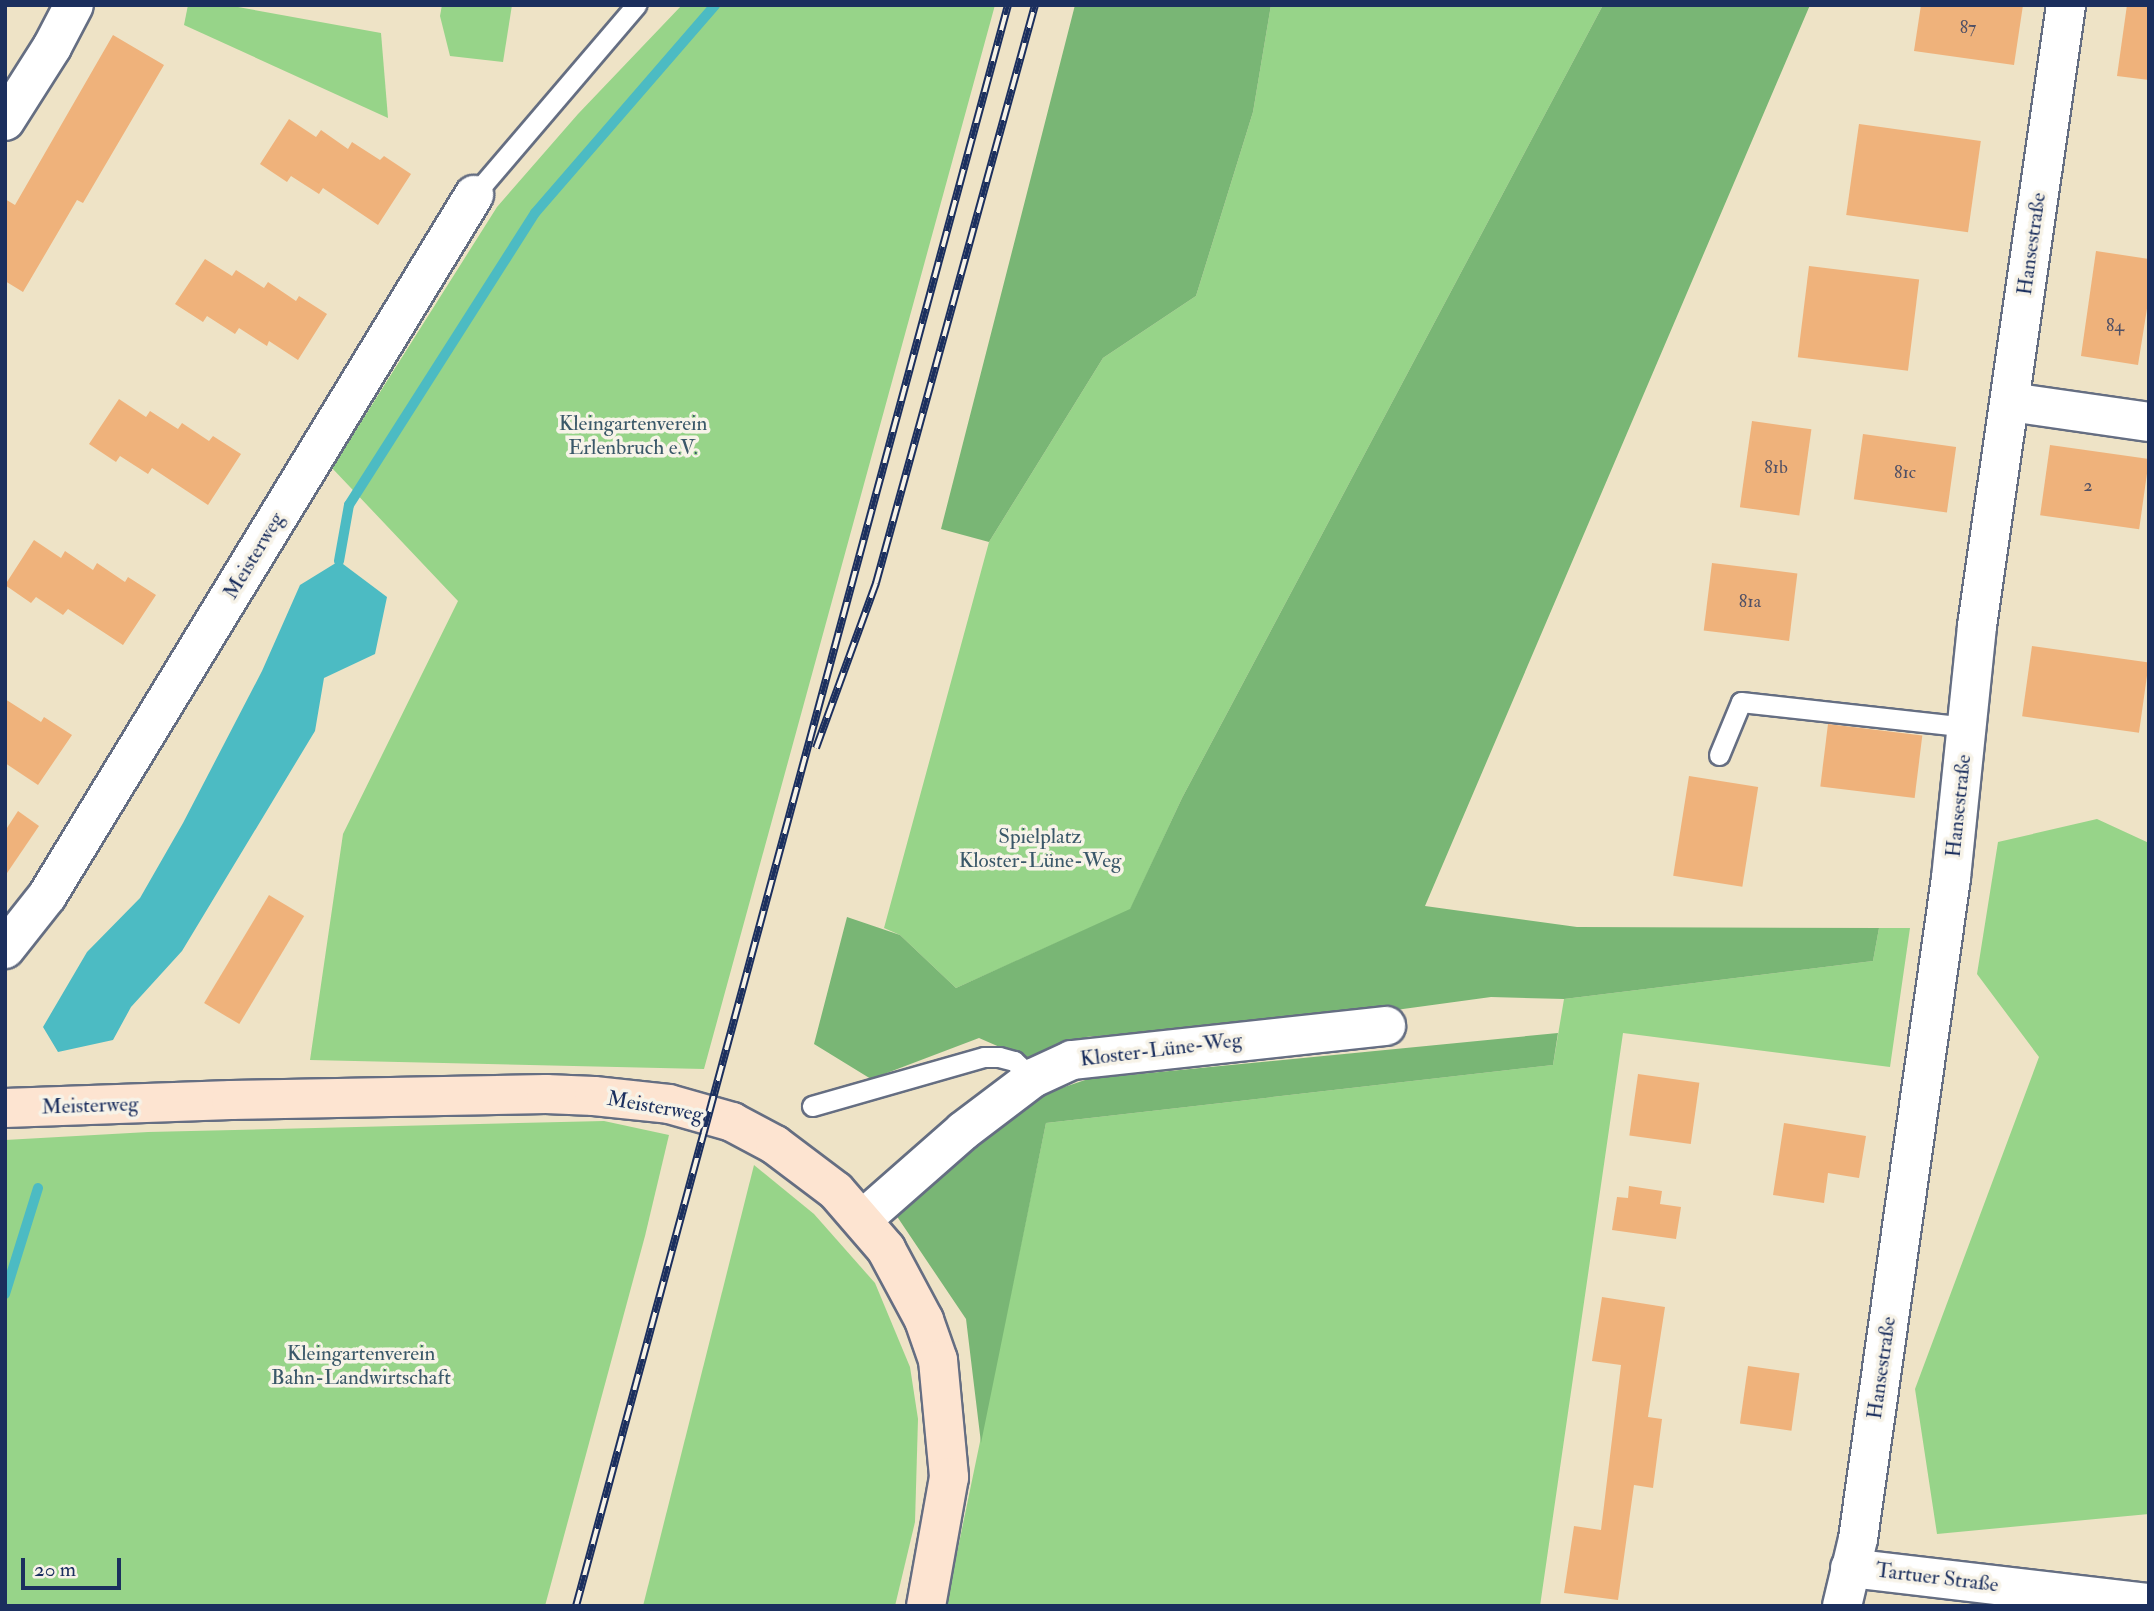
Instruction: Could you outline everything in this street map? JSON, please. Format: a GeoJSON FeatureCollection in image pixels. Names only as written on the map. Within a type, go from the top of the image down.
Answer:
{"type":"FeatureCollection","features":[{"type":"Feature","properties":{"kind":"street"},"geometry":{"type":"LineString","coordinates":[[5,121],[52,47],[74,5]]}},
{"type":"Feature","properties":{"kind":"street","name":"Hansestraße"},"geometry":{"type":"LineString","coordinates":[[1842,1606],[1860,1526],[1951,878],[1977,626],[2066,5]]}},
{"type":"Feature","properties":{"kind":"street","name":"Meisterweg"},"geometry":{"type":"LineString","coordinates":[[5,949],[47,895],[474,195]]}},
{"type":"Feature","properties":{"kind":"street"},"geometry":{"type":"LineString","coordinates":[[2010,402],[2149,422]]}},
{"type":"Feature","properties":{"kind":"street","name":"Kloster-Lüne-Weg"},"geometry":{"type":"LineString","coordinates":[[863,1219],[962,1131],[1033,1078],[1072,1060],[1386,1026]]}},
{"type":"Feature","properties":{"kind":"street","name":"Meisterweg"},"geometry":{"type":"LineString","coordinates":[[5,1108],[546,1094],[669,1104],[710,1115],[751,1132],[801,1163],[836,1191],[863,1219],[907,1282],[938,1360],[948,1477],[926,1606]]}},
{"type":"Feature","properties":{"kind":"street","name":"Tartuer Straße"},"geometry":{"type":"LineString","coordinates":[[1850,1568],[2149,1603]]}},
{"type":"Feature","properties":{"kind":"lane"},"geometry":{"type":"LineString","coordinates":[[474,195],[636,5]]}},
{"type":"Feature","properties":{"kind":"lane"},"geometry":{"type":"LineString","coordinates":[[1718,755],[1741,702],[1967,727]]}},
{"type":"Feature","properties":{"kind":"lane"},"geometry":{"type":"LineString","coordinates":[[812,1106],[984,1058],[999,1057],[1014,1061],[1033,1078]]}},
{"type":"Feature","properties":{"kind":"green space"},"geometry":{"type":"Polygon","coordinates":[[[188,5],[227,5],[381,33],[388,118],[184,25],[188,5]]]}},
{"type":"Feature","properties":{"kind":"green space"},"geometry":{"type":"Polygon","coordinates":[[[442,5],[512,5],[503,62],[450,56],[440,16],[442,5]]]}},
{"type":"Feature","properties":{"kind":"green space","name":"Kleingartenverein Erlenbruch e.V."},"geometry":{"type":"Polygon","coordinates":[[[682,5],[995,5],[704,1069],[310,1060],[343,834],[458,601],[332,468],[497,207],[578,114],[682,5]]]}},
{"type":"Feature","properties":{"kind":"green space"},"geometry":{"type":"Polygon","coordinates":[[[1075,5],[1271,5],[1253,112],[1196,296],[1103,358],[989,542],[941,529],[1075,5]]]}},
{"type":"Feature","properties":{"kind":"green space","name":"Spielplatz Kloster-Lüne-Weg"},"geometry":{"type":"Polygon","coordinates":[[[1271,5],[1603,5],[1182,798],[1130,910],[956,988],[900,935],[884,928],[989,542],[1103,358],[1196,296],[1253,112],[1271,5]]]}},
{"type":"Feature","properties":{"kind":"green space"},"geometry":{"type":"Polygon","coordinates":[[[1603,5],[1810,5],[1425,906],[1577,927],[1879,928],[1873,961],[1564,999],[1491,997],[1359,1015],[1086,1037],[1027,1059],[979,1038],[871,1079],[814,1044],[847,917],[900,935],[956,988],[1130,909],[1182,798],[1603,5]]]}},
{"type":"Feature","properties":{"kind":"green space"},"geometry":{"type":"Polygon","coordinates":[[[2097,819],[2149,843],[2149,1514],[1937,1534],[1915,1389],[2039,1057],[1977,974],[1998,842],[2097,819]]]}},
{"type":"Feature","properties":{"kind":"green space"},"geometry":{"type":"Polygon","coordinates":[[[1879,928],[1910,928],[1890,1067],[1623,1033],[1540,1606],[946,1606],[1046,1123],[1553,1065],[1564,999],[1873,961],[1879,928]]]}},
{"type":"Feature","properties":{"kind":"green space"},"geometry":{"type":"Polygon","coordinates":[[[1558,1033],[1553,1065],[1046,1123],[981,1443],[966,1319],[896,1215],[1038,1096],[1088,1079],[1558,1033]]]}},
{"type":"Feature","properties":{"kind":"green space","name":"Kleingartenverein Bahn-Landwirtschaft"},"geometry":{"type":"Polygon","coordinates":[[[604,1121],[669,1135],[645,1236],[545,1606],[5,1606],[5,1140],[148,1132],[604,1121]]]}},
{"type":"Feature","properties":{"kind":"green space"},"geometry":{"type":"Polygon","coordinates":[[[754,1165],[814,1214],[875,1283],[910,1367],[918,1419],[915,1522],[895,1606],[643,1606],[754,1165]]]}},
{"type":"Feature","properties":{"kind":"water"},"geometry":{"type":"Polygon","coordinates":[[[339,561],[387,597],[375,654],[324,678],[315,731],[182,951],[131,1007],[113,1040],[58,1052],[43,1027],[87,952],[140,898],[183,823],[262,671],[300,585],[339,561]]]}},
{"type":"Feature","properties":{"kind":"building"},"geometry":{"type":"Polygon","coordinates":[[[1921,5],[2023,5],[2014,65],[1914,51],[1921,5]]]}},
{"type":"Feature","properties":{"kind":"building"},"geometry":{"type":"Polygon","coordinates":[[[2127,5],[2149,5],[2149,80],[2117,76],[2127,5]]]}},
{"type":"Feature","properties":{"kind":"building"},"geometry":{"type":"Polygon","coordinates":[[[113,35],[164,65],[83,203],[77,200],[23,292],[5,281],[5,199],[15,205],[113,35]]]}},
{"type":"Feature","properties":{"kind":"building"},"geometry":{"type":"Polygon","coordinates":[[[289,119],[316,137],[321,130],[348,149],[352,142],[380,160],[384,156],[411,174],[378,225],[323,188],[319,194],[291,176],[287,182],[260,164],[289,119]]]}},
{"type":"Feature","properties":{"kind":"building"},"geometry":{"type":"Polygon","coordinates":[[[1859,124],[1981,141],[1968,232],[1846,215],[1859,124]]]}},
{"type":"Feature","properties":{"kind":"building"},"geometry":{"type":"Polygon","coordinates":[[[2096,251],[2149,259],[2149,296],[2138,365],[2081,356],[2096,251]]]}},
{"type":"Feature","properties":{"kind":"building"},"geometry":{"type":"Polygon","coordinates":[[[205,259],[232,276],[236,270],[264,288],[268,282],[296,301],[299,296],[327,314],[298,360],[269,341],[267,346],[239,328],[235,334],[207,316],[203,322],[175,304],[205,259]]]}},
{"type":"Feature","properties":{"kind":"building"},"geometry":{"type":"Polygon","coordinates":[[[1809,266],[1919,280],[1908,371],[1798,357],[1809,266]]]}},
{"type":"Feature","properties":{"kind":"building"},"geometry":{"type":"Polygon","coordinates":[[[119,399],[146,417],[150,411],[178,429],[182,423],[209,441],[213,436],[241,454],[208,505],[152,468],[148,474],[120,456],[116,462],[89,444],[119,399]]]}},
{"type":"Feature","properties":{"kind":"building"},"geometry":{"type":"Polygon","coordinates":[[[1752,421],[1811,429],[1799,516],[1740,507],[1752,421]]]}},
{"type":"Feature","properties":{"kind":"building"},"geometry":{"type":"Polygon","coordinates":[[[1863,434],[1956,447],[1947,512],[1854,499],[1863,434]]]}},
{"type":"Feature","properties":{"kind":"building"},"geometry":{"type":"Polygon","coordinates":[[[2050,445],[2149,459],[2139,529],[2040,515],[2050,445]]]}},
{"type":"Feature","properties":{"kind":"building"},"geometry":{"type":"Polygon","coordinates":[[[34,540],[61,558],[65,551],[93,570],[97,563],[125,582],[128,577],[156,595],[123,645],[68,609],[63,615],[36,597],[31,603],[5,585],[34,540]]]}},
{"type":"Feature","properties":{"kind":"building"},"geometry":{"type":"Polygon","coordinates":[[[1712,563],[1797,573],[1789,641],[1704,630],[1712,563]]]}},
{"type":"Feature","properties":{"kind":"building"},"geometry":{"type":"Polygon","coordinates":[[[2032,646],[2149,662],[2139,733],[2022,716],[2032,646]]]}},
{"type":"Feature","properties":{"kind":"building"},"geometry":{"type":"Polygon","coordinates":[[[5,699],[41,722],[44,717],[72,735],[38,785],[5,763],[5,699]]]}},
{"type":"Feature","properties":{"kind":"building"},"geometry":{"type":"Polygon","coordinates":[[[1828,724],[1922,736],[1915,798],[1820,787],[1828,724]]]}},
{"type":"Feature","properties":{"kind":"building"},"geometry":{"type":"Polygon","coordinates":[[[1689,776],[1758,787],[1742,887],[1673,876],[1689,776]]]}},
{"type":"Feature","properties":{"kind":"building"},"geometry":{"type":"Polygon","coordinates":[[[18,811],[39,826],[5,876],[5,831],[18,811]]]}},
{"type":"Feature","properties":{"kind":"building"},"geometry":{"type":"Polygon","coordinates":[[[269,895],[304,916],[239,1024],[204,1003],[269,895]]]}},
{"type":"Feature","properties":{"kind":"building"},"geometry":{"type":"Polygon","coordinates":[[[1638,1074],[1699,1083],[1691,1144],[1629,1135],[1638,1074]]]}},
{"type":"Feature","properties":{"kind":"building"},"geometry":{"type":"Polygon","coordinates":[[[1784,1123],[1866,1136],[1859,1178],[1828,1173],[1824,1203],[1773,1195],[1784,1123]]]}},
{"type":"Feature","properties":{"kind":"building"},"geometry":{"type":"Polygon","coordinates":[[[1629,1186],[1662,1191],[1660,1204],[1681,1207],[1676,1239],[1612,1230],[1617,1197],[1628,1198],[1629,1186]]]}},
{"type":"Feature","properties":{"kind":"building"},"geometry":{"type":"Polygon","coordinates":[[[1602,1297],[1665,1307],[1648,1417],[1662,1419],[1653,1488],[1634,1485],[1618,1600],[1564,1593],[1574,1526],[1601,1530],[1621,1365],[1592,1361],[1602,1297]]]}},
{"type":"Feature","properties":{"kind":"building"},"geometry":{"type":"Polygon","coordinates":[[[1748,1366],[1799,1373],[1791,1431],[1740,1423],[1748,1366]]]}},
{"type":"Feature","properties":{"kind":"waterway"},"geometry":{"type":"LineString","coordinates":[[339,561],[349,505],[535,213],[715,5]]}},
{"type":"Feature","properties":{"kind":"waterway"},"geometry":{"type":"LineString","coordinates":[[5,1294],[38,1188]]}},
{"type":"Feature","properties":{"kind":"railway"},"geometry":{"type":"LineString","coordinates":[[576,1606],[1008,5]]}},
{"type":"Feature","properties":{"kind":"railway"},"geometry":{"type":"LineString","coordinates":[[816,748],[876,583],[1035,5]]}}]}
